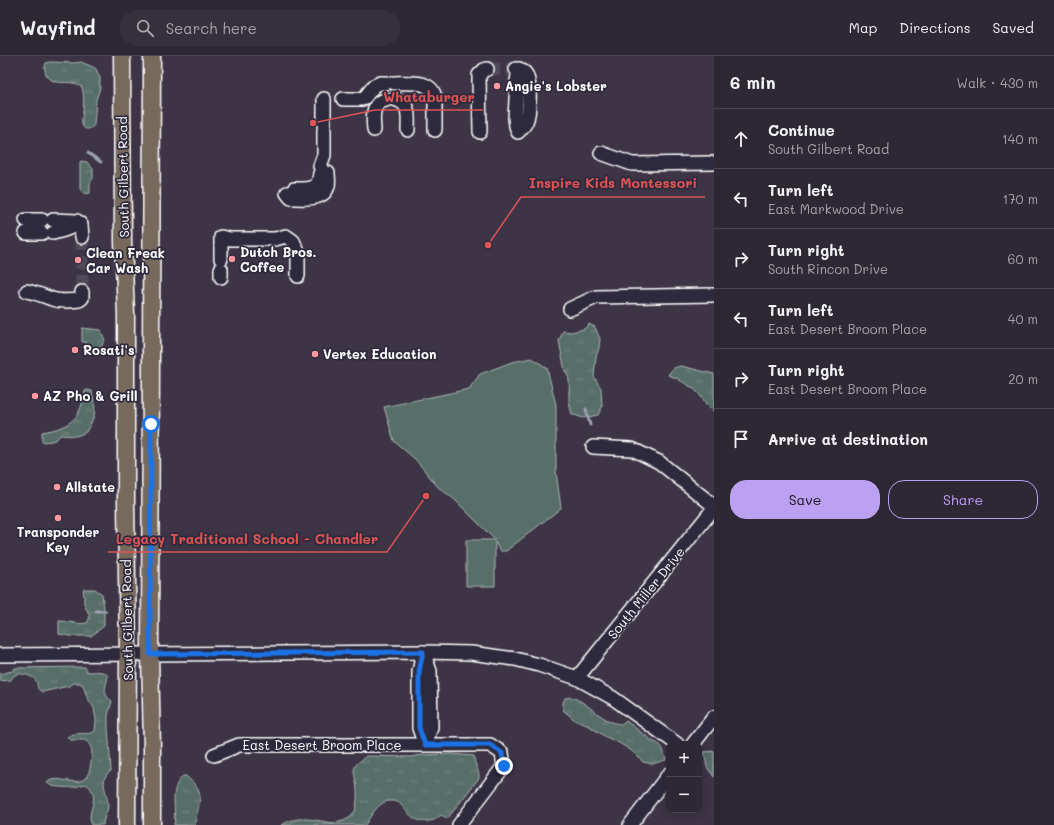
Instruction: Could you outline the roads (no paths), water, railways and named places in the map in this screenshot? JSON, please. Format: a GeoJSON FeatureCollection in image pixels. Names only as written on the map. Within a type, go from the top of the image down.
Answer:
{"type":"FeatureCollection","features":[{"type":"Feature","properties":{"kind":"main road","name":"South Gilbert Road"},"geometry":{"type":"LineString","coordinates":[[122,56],[123,242],[126,314],[128,654],[127,825]]}},
{"type":"Feature","properties":{"kind":"main road","name":"South Gilbert Road"},"geometry":{"type":"LineString","coordinates":[[152,56],[150,654],[152,825]]}},
{"type":"Feature","properties":{"kind":"street"},"geometry":{"type":"LineString","coordinates":[[480,132],[479,78],[484,70],[487,69]]}},
{"type":"Feature","properties":{"kind":"street"},"geometry":{"type":"LineString","coordinates":[[518,69],[526,73],[528,81],[529,106],[526,121],[518,132]]}},
{"type":"Feature","properties":{"kind":"street"},"geometry":{"type":"LineString","coordinates":[[343,99],[362,99],[374,86],[380,83],[425,84],[432,90],[435,98],[436,130]]}},
{"type":"Feature","properties":{"kind":"street"},"geometry":{"type":"LineString","coordinates":[[284,193],[291,189],[311,189],[317,184],[320,178],[324,166],[324,100]]}},
{"type":"Feature","properties":{"kind":"street"},"geometry":{"type":"LineString","coordinates":[[374,130],[375,107],[380,101],[397,100],[403,103],[407,108],[408,130]]}},
{"type":"Feature","properties":{"kind":"street"},"geometry":{"type":"LineString","coordinates":[[600,153],[632,164],[714,163]]}},
{"type":"Feature","properties":{"kind":"street"},"geometry":{"type":"LineString","coordinates":[[26,227],[47,226],[77,229]]}},
{"type":"Feature","properties":{"kind":"street"},"geometry":{"type":"LineString","coordinates":[[221,268],[221,237],[230,239],[275,238],[286,236],[293,241],[298,252],[298,276]]}},
{"type":"Feature","properties":{"kind":"street"},"geometry":{"type":"LineString","coordinates":[[27,291],[54,300],[62,301],[79,300],[82,298],[82,292]]}},
{"type":"Feature","properties":{"kind":"street"},"geometry":{"type":"LineString","coordinates":[[570,309],[596,297],[714,295]]}},
{"type":"Feature","properties":{"kind":"street"},"geometry":{"type":"LineString","coordinates":[[593,447],[632,449],[659,462],[714,507]]}},
{"type":"Feature","properties":{"kind":"street","name":"South Miller Drive"},"geometry":{"type":"LineString","coordinates":[[577,678],[714,507]]}},
{"type":"Feature","properties":{"kind":"street"},"geometry":{"type":"LineString","coordinates":[[0,655],[423,652],[471,653],[515,659],[539,665],[577,678],[613,698],[673,741]]}},
{"type":"Feature","properties":{"kind":"street"},"geometry":{"type":"LineString","coordinates":[[423,652],[419,672],[419,728],[425,745]]}},
{"type":"Feature","properties":{"kind":"street"},"geometry":{"type":"LineString","coordinates":[[694,741],[714,717]]}},
{"type":"Feature","properties":{"kind":"street","name":"East Desert Broom Place"},"geometry":{"type":"LineString","coordinates":[[214,754],[239,745],[490,745],[502,753],[504,766],[459,825]]}},
{"type":"Feature","properties":{"kind":"street"},"geometry":{"type":"LineString","coordinates":[[630,825],[667,777]]}},
{"type":"Feature","properties":{"kind":"waterway"},"geometry":{"type":"LineString","coordinates":[[88,153],[101,162]]}},
{"type":"Feature","properties":{"kind":"waterway"},"geometry":{"type":"LineString","coordinates":[[586,409],[590,425]]}},
{"type":"Feature","properties":{"kind":"waterway"},"geometry":{"type":"LineString","coordinates":[[96,611],[106,611]]}},
{"type":"Feature","properties":{"kind":"tunnel"},"geometry":{"type":"LineString","coordinates":[[487,69],[516,69]]}},
{"type":"Feature","properties":{"kind":"tunnel"},"geometry":{"type":"LineString","coordinates":[[42,226],[53,226]]}},
{"type":"Feature","properties":{"kind":"tunnel"},"geometry":{"type":"LineString","coordinates":[[82,237],[82,292]]}},
{"type":"Feature","properties":{"kind":"place","name":"Angie's Lobster"},"geometry":{"type":"Point","coordinates":[497,86]}},
{"type":"Feature","properties":{"kind":"place","name":"Whataburger"},"geometry":{"type":"Point","coordinates":[313,123]}},
{"type":"Feature","properties":{"kind":"place","name":"Inspire Kids Montessori"},"geometry":{"type":"Point","coordinates":[488,245]}},
{"type":"Feature","properties":{"kind":"place","name":"Dutch Bros. Coffee"},"geometry":{"type":"Point","coordinates":[232,259]}},
{"type":"Feature","properties":{"kind":"place","name":"Clean Freak Car Wash"},"geometry":{"type":"Point","coordinates":[78,260]}},
{"type":"Feature","properties":{"kind":"place","name":"Rosati's"},"geometry":{"type":"Point","coordinates":[75,350]}},
{"type":"Feature","properties":{"kind":"place","name":"Vertex Education"},"geometry":{"type":"Point","coordinates":[315,354]}},
{"type":"Feature","properties":{"kind":"place","name":"AZ Pho & Grill"},"geometry":{"type":"Point","coordinates":[35,396]}},
{"type":"Feature","properties":{"kind":"place","name":"Allstate"},"geometry":{"type":"Point","coordinates":[57,487]}},
{"type":"Feature","properties":{"kind":"place","name":"Legacy Traditional School - Chandler"},"geometry":{"type":"Point","coordinates":[426,496]}},
{"type":"Feature","properties":{"kind":"place","name":"Transponder Key"},"geometry":{"type":"Point","coordinates":[58,518]}}]}
